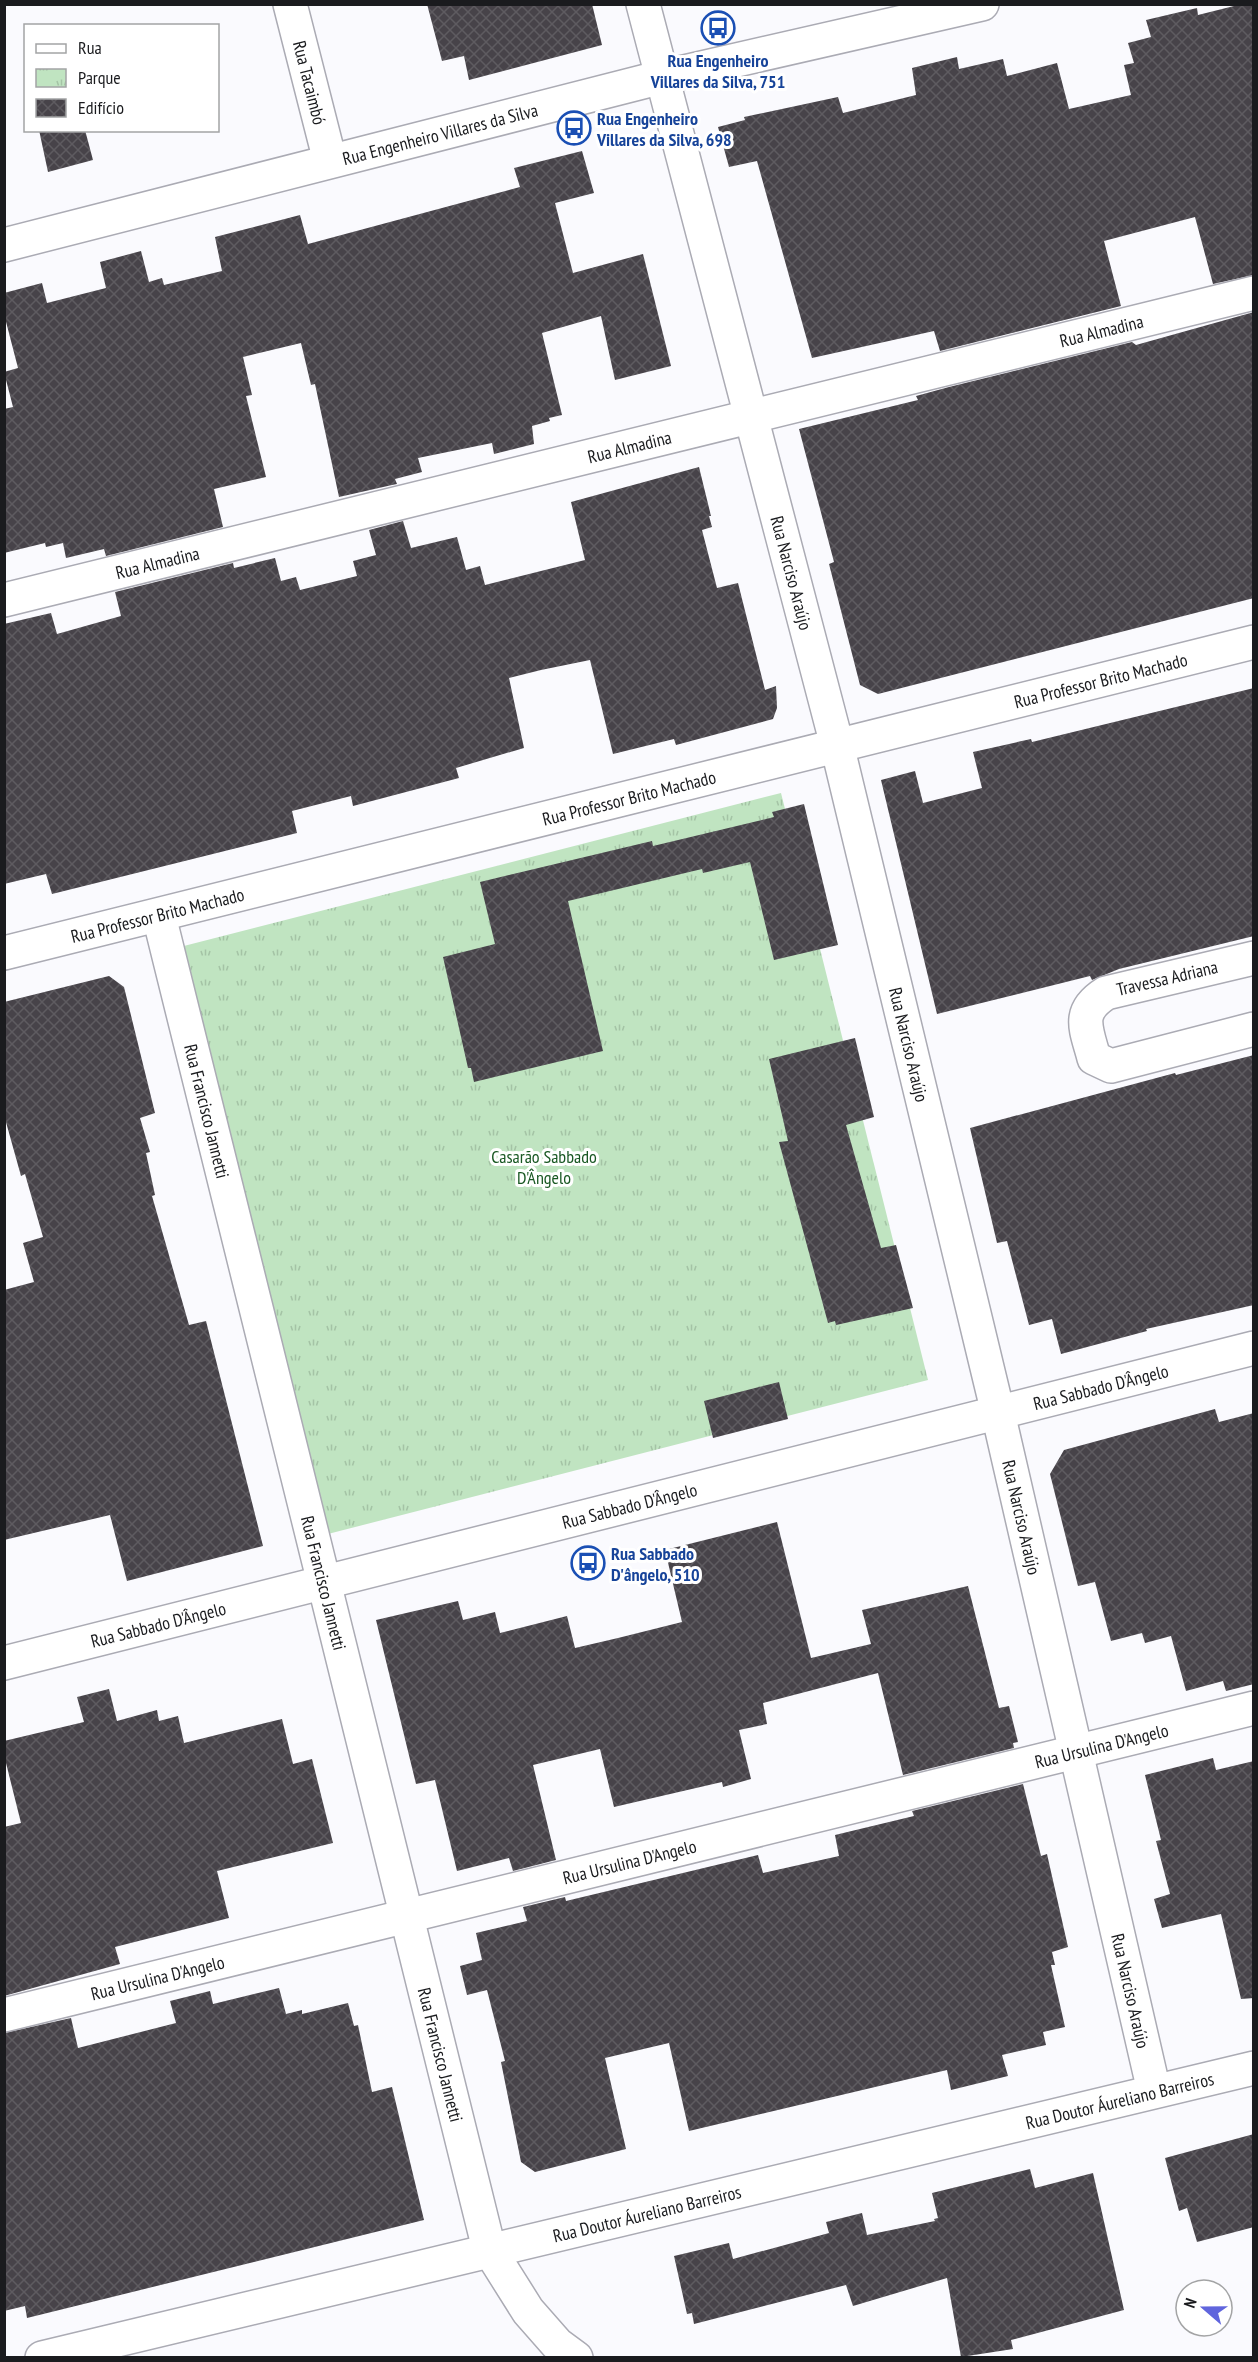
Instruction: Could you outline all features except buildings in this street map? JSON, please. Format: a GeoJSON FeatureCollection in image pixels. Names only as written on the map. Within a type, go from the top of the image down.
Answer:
{"type":"FeatureCollection","features":[{"type":"Feature","properties":{"kind":"main road","name":"Rua Tacaimbó"},"geometry":{"type":"LineString","coordinates":[[290,4],[330,161]]}},
{"type":"Feature","properties":{"kind":"main road","name":"Rua Narciso Araújo"},"geometry":{"type":"LineString","coordinates":[[643,4],[749,416],[837,745],[998,1413],[1154,2091]]}},
{"type":"Feature","properties":{"kind":"main road","name":"Rua Engenheiro Villares da Silva"},"geometry":{"type":"LineString","coordinates":[[4,245],[662,77],[982,4]]}},
{"type":"Feature","properties":{"kind":"main road","name":"Rua Almadina"},"geometry":{"type":"LineString","coordinates":[[4,600],[1254,293]]}},
{"type":"Feature","properties":{"kind":"main road","name":"Rua Professor Brito Machado"},"geometry":{"type":"LineString","coordinates":[[4,953],[1254,642]]}},
{"type":"Feature","properties":{"kind":"main road","name":"Rua Francisco Jannetti"},"geometry":{"type":"LineString","coordinates":[[159,916],[489,2249],[528,2311],[557,2344],[576,2358]]}},
{"type":"Feature","properties":{"kind":"main road","name":"Travessa Adriana"},"geometry":{"type":"LineString","coordinates":[[1254,958],[1106,993],[1092,1002],[1085,1022],[1094,1058],[1111,1066],[1254,1029]]}},
{"type":"Feature","properties":{"kind":"main road","name":"Rua Sabbado D'Ângelo"},"geometry":{"type":"LineString","coordinates":[[4,1663],[1254,1348]]}},
{"type":"Feature","properties":{"kind":"main road","name":"Rua Ursulina D'Angelo"},"geometry":{"type":"LineString","coordinates":[[4,2015],[405,1915],[1077,1754],[1254,1708]]}},
{"type":"Feature","properties":{"kind":"main road","name":"Rua Doutor Áureliano Barreiros"},"geometry":{"type":"LineString","coordinates":[[42,2358],[489,2249],[1254,2068]]}},
{"type":"Feature","properties":{"kind":"green space","name":"Casarão Sabbado D'Ângelo"},"geometry":{"type":"Polygon","coordinates":[[[781,793],[928,1380],[324,1535],[176,948],[781,793]]]}},
{"type":"Feature","properties":{"kind":"place","name":"Rua Engenheiro Villares da Silva, 751"},"geometry":{"type":"Point","coordinates":[718,28]}},
{"type":"Feature","properties":{"kind":"place","name":"Rua Engenheiro Villares da Silva, 698"},"geometry":{"type":"Point","coordinates":[574,128]}},
{"type":"Feature","properties":{"kind":"place","name":"Rua Sabbado D'ângelo, 510"},"geometry":{"type":"Point","coordinates":[588,1563]}}]}
